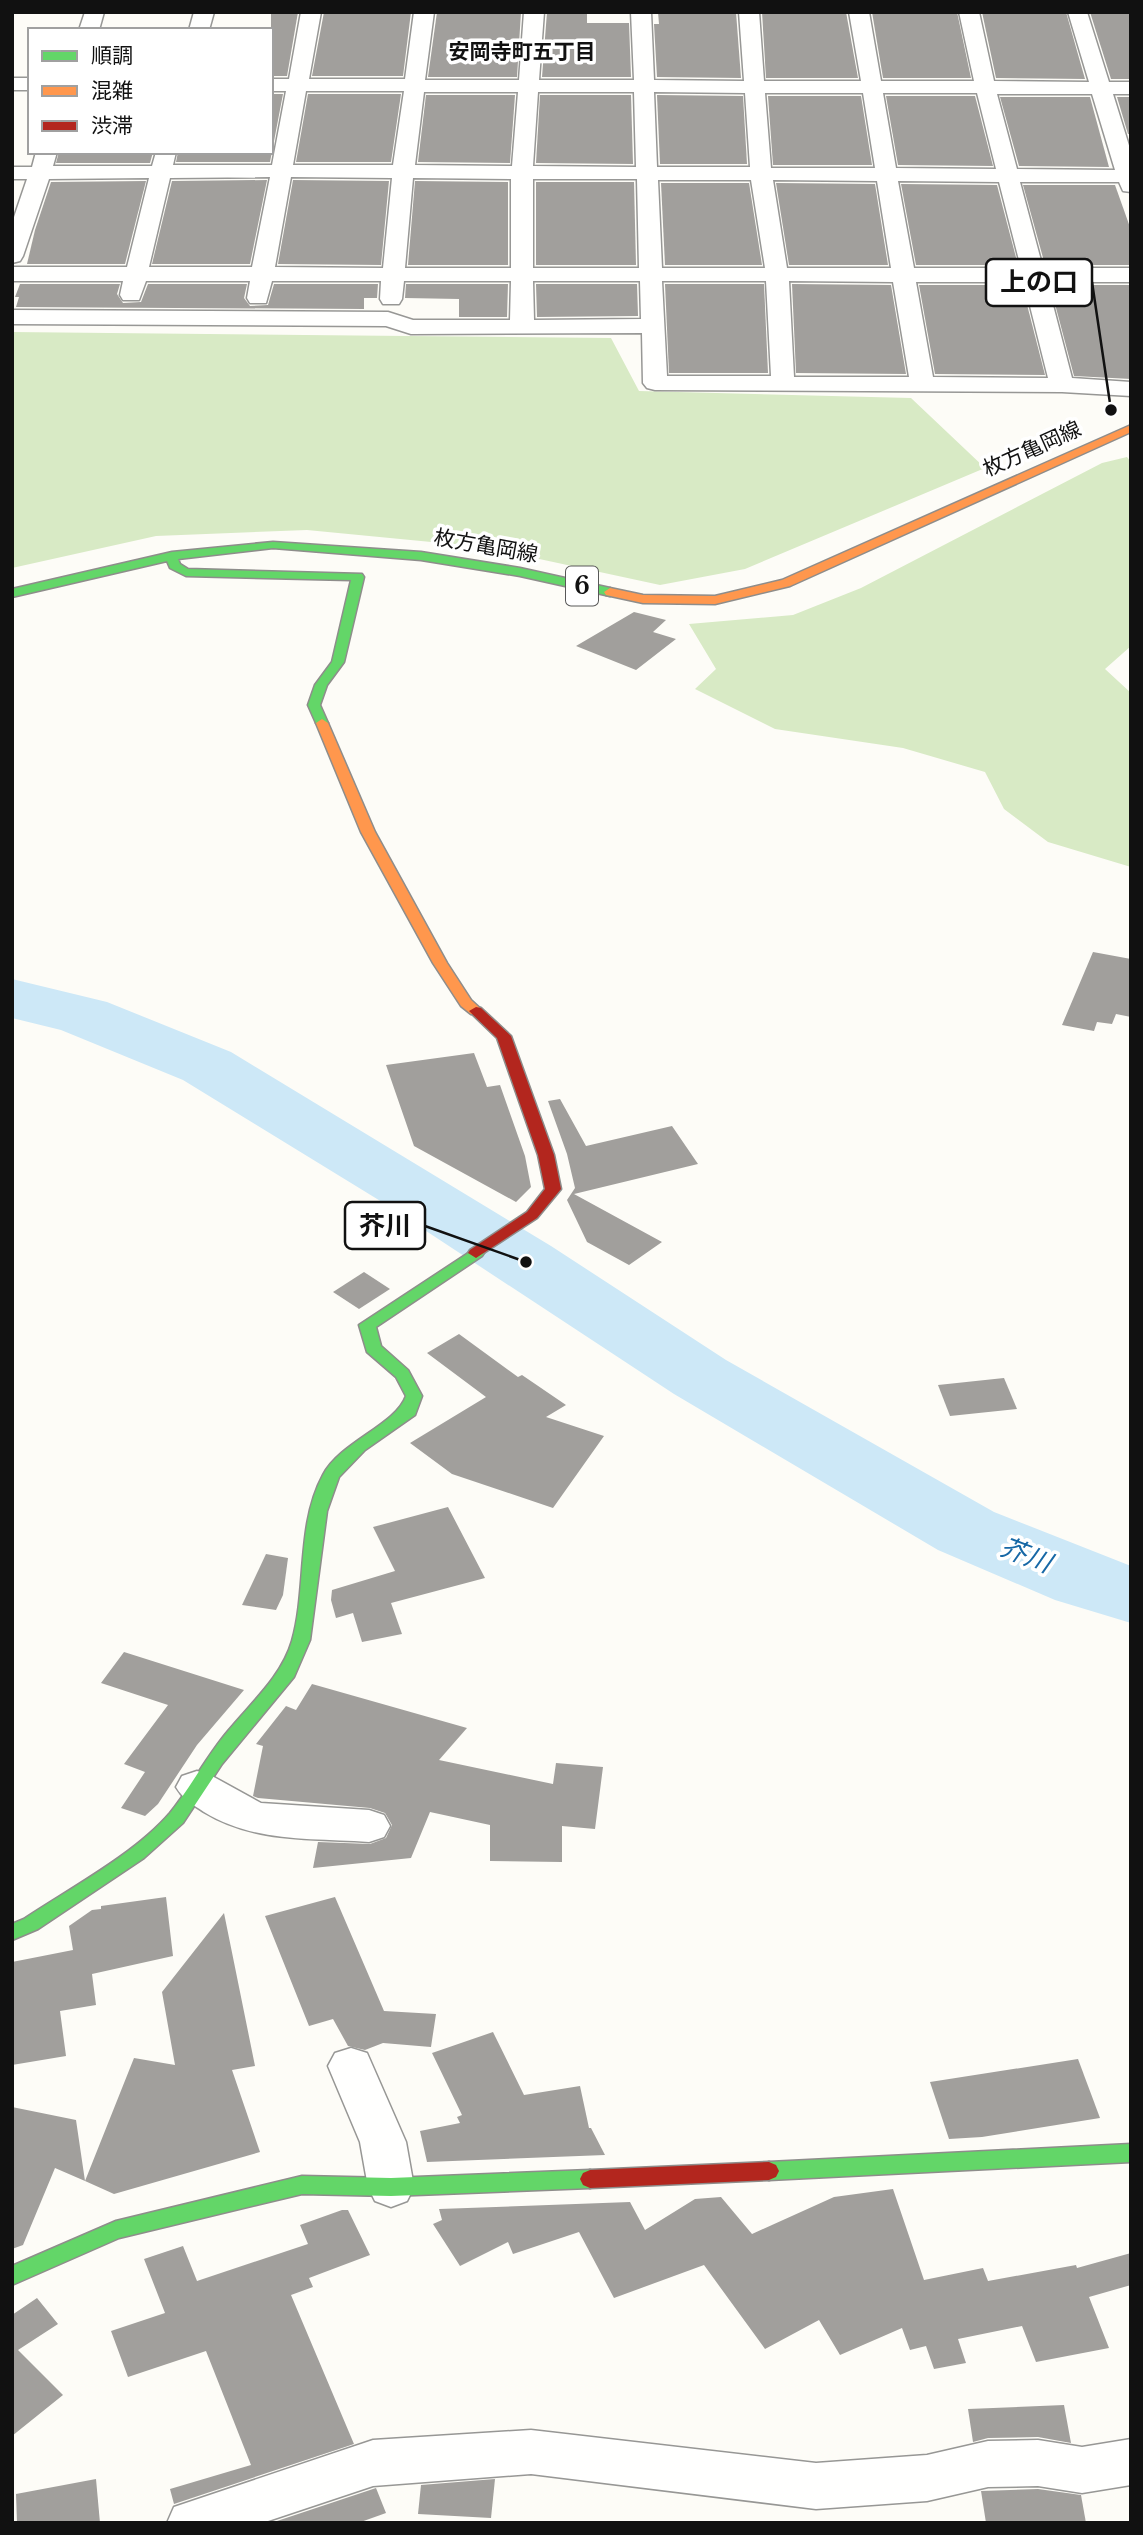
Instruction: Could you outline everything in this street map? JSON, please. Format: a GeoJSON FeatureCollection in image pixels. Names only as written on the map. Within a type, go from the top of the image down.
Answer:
{"type":"FeatureCollection","features":[{"type":"Feature","properties":{"kind":"street"},"geometry":{"type":"LineString","coordinates":[[255,319],[311,12]]}},
{"type":"Feature","properties":{"kind":"street"},"geometry":{"type":"LineString","coordinates":[[388,319],[403,173],[424,12]]}},
{"type":"Feature","properties":{"kind":"street"},"geometry":{"type":"LineString","coordinates":[[522,326],[522,173],[534,12]]}},
{"type":"Feature","properties":{"kind":"street"},"geometry":{"type":"LineString","coordinates":[[641,12],[654,383],[1062,385],[1131,389]]}},
{"type":"Feature","properties":{"kind":"street"},"geometry":{"type":"LineString","coordinates":[[749,12],[757,87],[761,173],[777,274],[783,384]]}},
{"type":"Feature","properties":{"kind":"street"},"geometry":{"type":"LineString","coordinates":[[859,12],[922,384]]}},
{"type":"Feature","properties":{"kind":"street"},"geometry":{"type":"LineString","coordinates":[[970,12],[985,87],[1036,274],[1062,385]]}},
{"type":"Feature","properties":{"kind":"street"},"geometry":{"type":"LineString","coordinates":[[12,173],[44,163],[164,163],[281,171],[1007,174],[1130,179],[1077,12]]}},
{"type":"Feature","properties":{"kind":"street"},"geometry":{"type":"LineString","coordinates":[[273,85],[1131,88]]}},
{"type":"Feature","properties":{"kind":"street"},"geometry":{"type":"LineString","coordinates":[[12,256],[44,163]]}},
{"type":"Feature","properties":{"kind":"street"},"geometry":{"type":"LineString","coordinates":[[123,319],[164,163]]}},
{"type":"Feature","properties":{"kind":"street"},"geometry":{"type":"LineString","coordinates":[[12,274],[1131,275]]}},
{"type":"Feature","properties":{"kind":"street"},"geometry":{"type":"LineString","coordinates":[[12,317],[388,319],[411,327],[651,326]]}},
{"type":"Feature","properties":{"kind":"street","name":"枚方亀岡線"},"geometry":{"type":"LineString","coordinates":[[12,593],[172,556],[272,545],[421,556],[520,572],[643,599],[715,600],[786,583],[1128,432]]}},
{"type":"Feature","properties":{"kind":"street"},"geometry":{"type":"LineString","coordinates":[[12,1932],[31,1924],[137,1853],[176,1818],[215,1759],[288,1672],[301,1640],[318,1511],[331,1475],[359,1446],[409,1411],[414,1396],[402,1374],[377,1355],[368,1342],[367,1325],[406,1296],[532,1215],[553,1189],[546,1155],[504,1036],[488,1019],[466,1003],[440,963],[368,832],[341,762],[314,705],[321,685],[338,662],[358,578],[186,572],[174,566],[172,556]]}},
{"type":"Feature","properties":{"kind":"street"},"geometry":{"type":"LineString","coordinates":[[197,1787],[231,1808],[256,1819],[369,1826]]}},
{"type":"Feature","properties":{"kind":"street"},"geometry":{"type":"LineString","coordinates":[[351,2066],[383,2142],[391,2187]]}},
{"type":"Feature","properties":{"kind":"street"},"geometry":{"type":"LineString","coordinates":[[12,2276],[116,2230],[302,2185],[391,2187],[679,2176],[1131,2153]]}},
{"type":"Feature","properties":{"kind":"street"},"geometry":{"type":"LineString","coordinates":[[192,2523],[373,2463],[531,2452],[816,2486],[927,2478],[988,2464],[1038,2463],[1082,2470],[1131,2462]]}},
{"type":"Feature","properties":{"kind":"green space"},"geometry":{"type":"Polygon","coordinates":[[[12,332],[611,338],[639,391],[911,398],[985,468],[745,569],[660,585],[483,547],[307,530],[156,536],[12,568],[12,332]]]}},
{"type":"Feature","properties":{"kind":"green space"},"geometry":{"type":"Polygon","coordinates":[[[1127,457],[1131,462],[1131,646],[1105,669],[1131,693],[1131,867],[1048,842],[1004,809],[985,772],[903,748],[775,729],[695,689],[716,669],[689,624],[793,615],[861,588],[1102,463],[1127,457]]]}},
{"type":"Feature","properties":{"kind":"building"},"geometry":{"type":"Polygon","coordinates":[[[271,12],[298,12],[287,76],[273,76],[271,12]]]}},
{"type":"Feature","properties":{"kind":"building"},"geometry":{"type":"Polygon","coordinates":[[[324,12],[411,12],[403,76],[312,76],[324,12]]]}},
{"type":"Feature","properties":{"kind":"building"},"geometry":{"type":"Polygon","coordinates":[[[437,12],[521,12],[517,77],[428,77],[437,12]]]}},
{"type":"Feature","properties":{"kind":"building"},"geometry":{"type":"Polygon","coordinates":[[[547,12],[587,12],[587,23],[629,23],[631,77],[542,77],[547,12]]]}},
{"type":"Feature","properties":{"kind":"building"},"geometry":{"type":"Polygon","coordinates":[[[658,12],[736,12],[741,78],[657,77],[654,24],[659,24],[658,12]]]}},
{"type":"Feature","properties":{"kind":"building"},"geometry":{"type":"Polygon","coordinates":[[[762,12],[846,12],[858,78],[766,78],[762,12]]]}},
{"type":"Feature","properties":{"kind":"building"},"geometry":{"type":"Polygon","coordinates":[[[872,12],[957,12],[971,78],[883,78],[872,12]]]}},
{"type":"Feature","properties":{"kind":"building"},"geometry":{"type":"Polygon","coordinates":[[[982,12],[1066,12],[1085,79],[996,78],[982,12]]]}},
{"type":"Feature","properties":{"kind":"building"},"geometry":{"type":"Polygon","coordinates":[[[1090,12],[1131,12],[1131,79],[1111,79],[1090,12]]]}},
{"type":"Feature","properties":{"kind":"building"},"geometry":{"type":"Polygon","coordinates":[[[273,94],[283,94],[273,146],[273,94]]]}},
{"type":"Feature","properties":{"kind":"building"},"geometry":{"type":"Polygon","coordinates":[[[308,94],[401,94],[391,162],[296,162],[308,94]]]}},
{"type":"Feature","properties":{"kind":"building"},"geometry":{"type":"Polygon","coordinates":[[[426,95],[515,95],[510,163],[418,162],[426,95]]]}},
{"type":"Feature","properties":{"kind":"building"},"geometry":{"type":"Polygon","coordinates":[[[540,95],[631,95],[633,164],[536,163],[540,95]]]}},
{"type":"Feature","properties":{"kind":"building"},"geometry":{"type":"Polygon","coordinates":[[[657,95],[743,96],[747,164],[660,164],[657,95]]]}},
{"type":"Feature","properties":{"kind":"building"},"geometry":{"type":"Polygon","coordinates":[[[768,96],[861,96],[872,165],[773,165],[768,96]]]}},
{"type":"Feature","properties":{"kind":"building"},"geometry":{"type":"Polygon","coordinates":[[[886,96],[975,96],[993,166],[898,165],[886,96]]]}},
{"type":"Feature","properties":{"kind":"building"},"geometry":{"type":"Polygon","coordinates":[[[1000,97],[1090,97],[1109,167],[1019,166],[1000,97]]]}},
{"type":"Feature","properties":{"kind":"building"},"geometry":{"type":"Polygon","coordinates":[[[1117,97],[1131,97],[1131,134],[1128,134],[1117,97]]]}},
{"type":"Feature","properties":{"kind":"building"},"geometry":{"type":"Polygon","coordinates":[[[58,154],[152,154],[150,163],[56,163],[58,154]]]}},
{"type":"Feature","properties":{"kind":"building"},"geometry":{"type":"Polygon","coordinates":[[[178,154],[272,154],[270,162],[176,162],[178,154]]]}},
{"type":"Feature","properties":{"kind":"building"},"geometry":{"type":"Polygon","coordinates":[[[267,180],[250,264],[152,264],[172,181],[267,180]]]}},
{"type":"Feature","properties":{"kind":"building"},"geometry":{"type":"Polygon","coordinates":[[[293,180],[389,181],[381,265],[278,264],[293,180]]]}},
{"type":"Feature","properties":{"kind":"building"},"geometry":{"type":"Polygon","coordinates":[[[146,181],[125,264],[27,264],[51,182],[146,181]]]}},
{"type":"Feature","properties":{"kind":"building"},"geometry":{"type":"Polygon","coordinates":[[[415,181],[508,182],[508,265],[408,265],[415,181]]]}},
{"type":"Feature","properties":{"kind":"building"},"geometry":{"type":"Polygon","coordinates":[[[536,182],[634,182],[636,265],[536,265],[536,182]]]}},
{"type":"Feature","properties":{"kind":"building"},"geometry":{"type":"Polygon","coordinates":[[[661,183],[749,183],[762,265],[665,265],[661,183]]]}},
{"type":"Feature","properties":{"kind":"building"},"geometry":{"type":"Polygon","coordinates":[[[776,183],[875,184],[888,265],[789,265],[776,183]]]}},
{"type":"Feature","properties":{"kind":"building"},"geometry":{"type":"Polygon","coordinates":[[[901,184],[997,185],[1018,265],[916,265],[901,184]]]}},
{"type":"Feature","properties":{"kind":"building"},"geometry":{"type":"Polygon","coordinates":[[[1023,185],[1115,185],[1131,230],[1131,265],[1045,265],[1023,185]]]}},
{"type":"Feature","properties":{"kind":"building"},"geometry":{"type":"Polygon","coordinates":[[[20,284],[120,284],[117,294],[123,303],[141,302],[148,284],[247,284],[244,298],[250,306],[268,305],[274,284],[378,284],[377,298],[364,298],[364,309],[16,307],[19,297],[15,297],[20,284]]]}},
{"type":"Feature","properties":{"kind":"building"},"geometry":{"type":"Polygon","coordinates":[[[406,284],[508,284],[507,317],[459,317],[459,299],[405,298],[406,284]]]}},
{"type":"Feature","properties":{"kind":"building"},"geometry":{"type":"Polygon","coordinates":[[[536,284],[637,284],[638,316],[537,317],[536,284]]]}},
{"type":"Feature","properties":{"kind":"building"},"geometry":{"type":"Polygon","coordinates":[[[665,284],[764,284],[768,373],[669,373],[665,284]]]}},
{"type":"Feature","properties":{"kind":"building"},"geometry":{"type":"Polygon","coordinates":[[[792,284],[891,285],[906,374],[796,373],[792,284]]]}},
{"type":"Feature","properties":{"kind":"building"},"geometry":{"type":"Polygon","coordinates":[[[919,285],[1022,285],[1045,375],[935,374],[919,285]]]}},
{"type":"Feature","properties":{"kind":"building"},"geometry":{"type":"Polygon","coordinates":[[[1050,285],[1131,285],[1131,379],[1074,376],[1050,285]]]}},
{"type":"Feature","properties":{"kind":"building"},"geometry":{"type":"Polygon","coordinates":[[[634,612],[666,620],[653,632],[676,639],[636,670],[576,646],[634,612]]]}},
{"type":"Feature","properties":{"kind":"building"},"geometry":{"type":"Polygon","coordinates":[[[1093,952],[1131,959],[1131,1017],[1116,1014],[1112,1024],[1097,1022],[1094,1031],[1062,1025],[1093,952]]]}},
{"type":"Feature","properties":{"kind":"building"},"geometry":{"type":"Polygon","coordinates":[[[474,1053],[487,1087],[500,1085],[525,1156],[531,1187],[516,1202],[414,1146],[386,1065],[474,1053]]]}},
{"type":"Feature","properties":{"kind":"building"},"geometry":{"type":"Polygon","coordinates":[[[560,1099],[586,1146],[672,1126],[698,1164],[574,1194],[662,1242],[629,1265],[587,1242],[567,1200],[575,1188],[567,1154],[548,1101],[560,1099]]]}},
{"type":"Feature","properties":{"kind":"building"},"geometry":{"type":"Polygon","coordinates":[[[364,1272],[390,1289],[359,1309],[333,1292],[364,1272]]]}},
{"type":"Feature","properties":{"kind":"building"},"geometry":{"type":"Polygon","coordinates":[[[459,1334],[518,1377],[522,1375],[566,1405],[546,1417],[604,1436],[553,1508],[452,1474],[410,1443],[486,1397],[427,1353],[459,1334]]]}},
{"type":"Feature","properties":{"kind":"building"},"geometry":{"type":"Polygon","coordinates":[[[1004,1378],[1017,1409],[950,1416],[938,1385],[1004,1378]]]}},
{"type":"Feature","properties":{"kind":"building"},"geometry":{"type":"Polygon","coordinates":[[[448,1507],[485,1578],[391,1603],[402,1634],[362,1642],[353,1613],[336,1618],[331,1600],[332,1590],[395,1571],[373,1527],[448,1507]]]}},
{"type":"Feature","properties":{"kind":"building"},"geometry":{"type":"Polygon","coordinates":[[[266,1554],[288,1558],[283,1595],[276,1610],[242,1605],[266,1554]]]}},
{"type":"Feature","properties":{"kind":"building"},"geometry":{"type":"Polygon","coordinates":[[[124,1652],[244,1690],[197,1745],[158,1804],[145,1816],[121,1808],[145,1772],[124,1764],[168,1705],[101,1683],[124,1652]]]}},
{"type":"Feature","properties":{"kind":"building"},"geometry":{"type":"Polygon","coordinates":[[[312,1684],[467,1728],[439,1760],[553,1784],[556,1763],[603,1767],[595,1829],[562,1826],[562,1862],[490,1861],[490,1825],[430,1812],[411,1858],[313,1868],[318,1842],[370,1844],[386,1838],[392,1825],[385,1813],[370,1808],[253,1796],[263,1746],[256,1744],[286,1706],[296,1710],[312,1684]]]}},
{"type":"Feature","properties":{"kind":"building"},"geometry":{"type":"Polygon","coordinates":[[[166,1897],[173,1956],[92,1974],[96,2005],[60,2011],[66,2056],[12,2065],[12,1962],[73,1950],[69,1926],[92,1910],[101,1909],[101,1906],[166,1897]]]}},
{"type":"Feature","properties":{"kind":"building"},"geometry":{"type":"Polygon","coordinates":[[[335,1897],[384,2011],[436,2014],[431,2047],[383,2043],[365,2050],[348,2046],[333,2019],[309,2026],[265,1916],[335,1897]]]}},
{"type":"Feature","properties":{"kind":"building"},"geometry":{"type":"Polygon","coordinates":[[[224,1913],[255,2066],[232,2070],[260,2152],[114,2194],[85,2181],[134,2058],[175,2065],[162,1992],[224,1913]]]}},
{"type":"Feature","properties":{"kind":"building"},"geometry":{"type":"Polygon","coordinates":[[[493,2032],[524,2095],[580,2086],[589,2128],[605,2155],[427,2162],[420,2131],[460,2123],[457,2117],[462,2115],[432,2053],[493,2032]]]}},
{"type":"Feature","properties":{"kind":"building"},"geometry":{"type":"Polygon","coordinates":[[[1078,2059],[1100,2118],[982,2137],[949,2139],[930,2082],[1078,2059]]]}},
{"type":"Feature","properties":{"kind":"building"},"geometry":{"type":"Polygon","coordinates":[[[12,2107],[76,2120],[85,2181],[55,2168],[23,2245],[12,2249],[12,2107]]]}},
{"type":"Feature","properties":{"kind":"building"},"geometry":{"type":"Polygon","coordinates":[[[893,2189],[924,2280],[983,2268],[988,2281],[1076,2265],[1077,2268],[1131,2253],[1131,2285],[1089,2297],[1109,2348],[1036,2362],[1022,2326],[958,2339],[966,2363],[934,2369],[926,2346],[910,2350],[902,2328],[840,2355],[819,2320],[765,2349],[704,2265],[614,2298],[579,2232],[513,2254],[508,2242],[460,2266],[433,2224],[442,2220],[439,2209],[630,2202],[645,2230],[695,2199],[721,2197],[752,2234],[834,2197],[893,2189]]]}},
{"type":"Feature","properties":{"kind":"building"},"geometry":{"type":"Polygon","coordinates":[[[348,2210],[370,2255],[309,2278],[313,2287],[291,2295],[354,2444],[174,2504],[170,2489],[251,2465],[206,2351],[128,2377],[111,2331],[165,2313],[144,2259],[183,2246],[197,2281],[308,2244],[300,2225],[348,2210]]]}},
{"type":"Feature","properties":{"kind":"building"},"geometry":{"type":"Polygon","coordinates":[[[37,2298],[58,2324],[18,2350],[63,2395],[12,2436],[12,2315],[37,2298]]]}},
{"type":"Feature","properties":{"kind":"building"},"geometry":{"type":"Polygon","coordinates":[[[1064,2405],[1071,2443],[1038,2437],[988,2438],[973,2442],[968,2409],[1064,2405]]]}},
{"type":"Feature","properties":{"kind":"building"},"geometry":{"type":"Polygon","coordinates":[[[96,2479],[100,2523],[17,2523],[16,2494],[96,2479]]]}},
{"type":"Feature","properties":{"kind":"building"},"geometry":{"type":"Polygon","coordinates":[[[495,2479],[491,2518],[418,2514],[421,2485],[495,2479]]]}},
{"type":"Feature","properties":{"kind":"building"},"geometry":{"type":"Polygon","coordinates":[[[376,2488],[386,2513],[358,2523],[271,2523],[376,2488]]]}},
{"type":"Feature","properties":{"kind":"building"},"geometry":{"type":"Polygon","coordinates":[[[1038,2489],[1081,2495],[1086,2523],[986,2523],[981,2491],[1038,2489]]]}},
{"type":"Feature","properties":{"kind":"waterway","name":"芥川"},"geometry":{"type":"LineString","coordinates":[[12,998],[84,1016],[207,1066],[526,1262],[700,1377],[966,1531],[1083,1580],[1131,1595]]}},
{"type":"Feature","properties":{"kind":"traffic: fast"},"geometry":{"type":"LineString","coordinates":[[12,593],[172,556],[273,545],[421,556],[520,572],[610,592]]}},
{"type":"Feature","properties":{"kind":"traffic: fast"},"geometry":{"type":"LineString","coordinates":[[172,556],[174,566],[186,572],[358,577],[338,662],[321,685],[314,705],[322,723]]}},
{"type":"Feature","properties":{"kind":"traffic: fast"},"geometry":{"type":"LineString","coordinates":[[12,1932],[31,1924],[137,1853],[176,1818],[215,1759],[288,1672],[301,1640],[318,1511],[331,1475],[359,1446],[409,1411],[414,1396],[402,1374],[373,1348],[367,1325],[476,1253]]}},
{"type":"Feature","properties":{"kind":"traffic: fast"},"geometry":{"type":"LineString","coordinates":[[769,2171],[1131,2153]]}},
{"type":"Feature","properties":{"kind":"traffic: fast"},"geometry":{"type":"LineString","coordinates":[[12,2276],[116,2230],[302,2185],[391,2187],[590,2179]]}},
{"type":"Feature","properties":{"kind":"traffic: slow"},"geometry":{"type":"LineString","coordinates":[[610,592],[643,599],[715,600],[786,583],[1131,428]]}},
{"type":"Feature","properties":{"kind":"traffic: slow"},"geometry":{"type":"LineString","coordinates":[[322,723],[368,832],[440,963],[466,1003],[476,1011]]}},
{"type":"Feature","properties":{"kind":"traffic: jam"},"geometry":{"type":"LineString","coordinates":[[476,1011],[504,1036],[546,1155],[553,1189],[532,1215],[476,1253]]}},
{"type":"Feature","properties":{"kind":"traffic: jam"},"geometry":{"type":"LineString","coordinates":[[590,2179],[769,2171]]}},
{"type":"Feature","properties":{"kind":"place","name":"上の口"},"geometry":{"type":"Point","coordinates":[1111,410]}},
{"type":"Feature","properties":{"kind":"place","name":"芥川"},"geometry":{"type":"Point","coordinates":[526,1262]}},
{"type":"Feature","properties":{"kind":"district","name":"安岡寺町五丁目"},"geometry":{"type":"Point","coordinates":[522,52]}}]}
